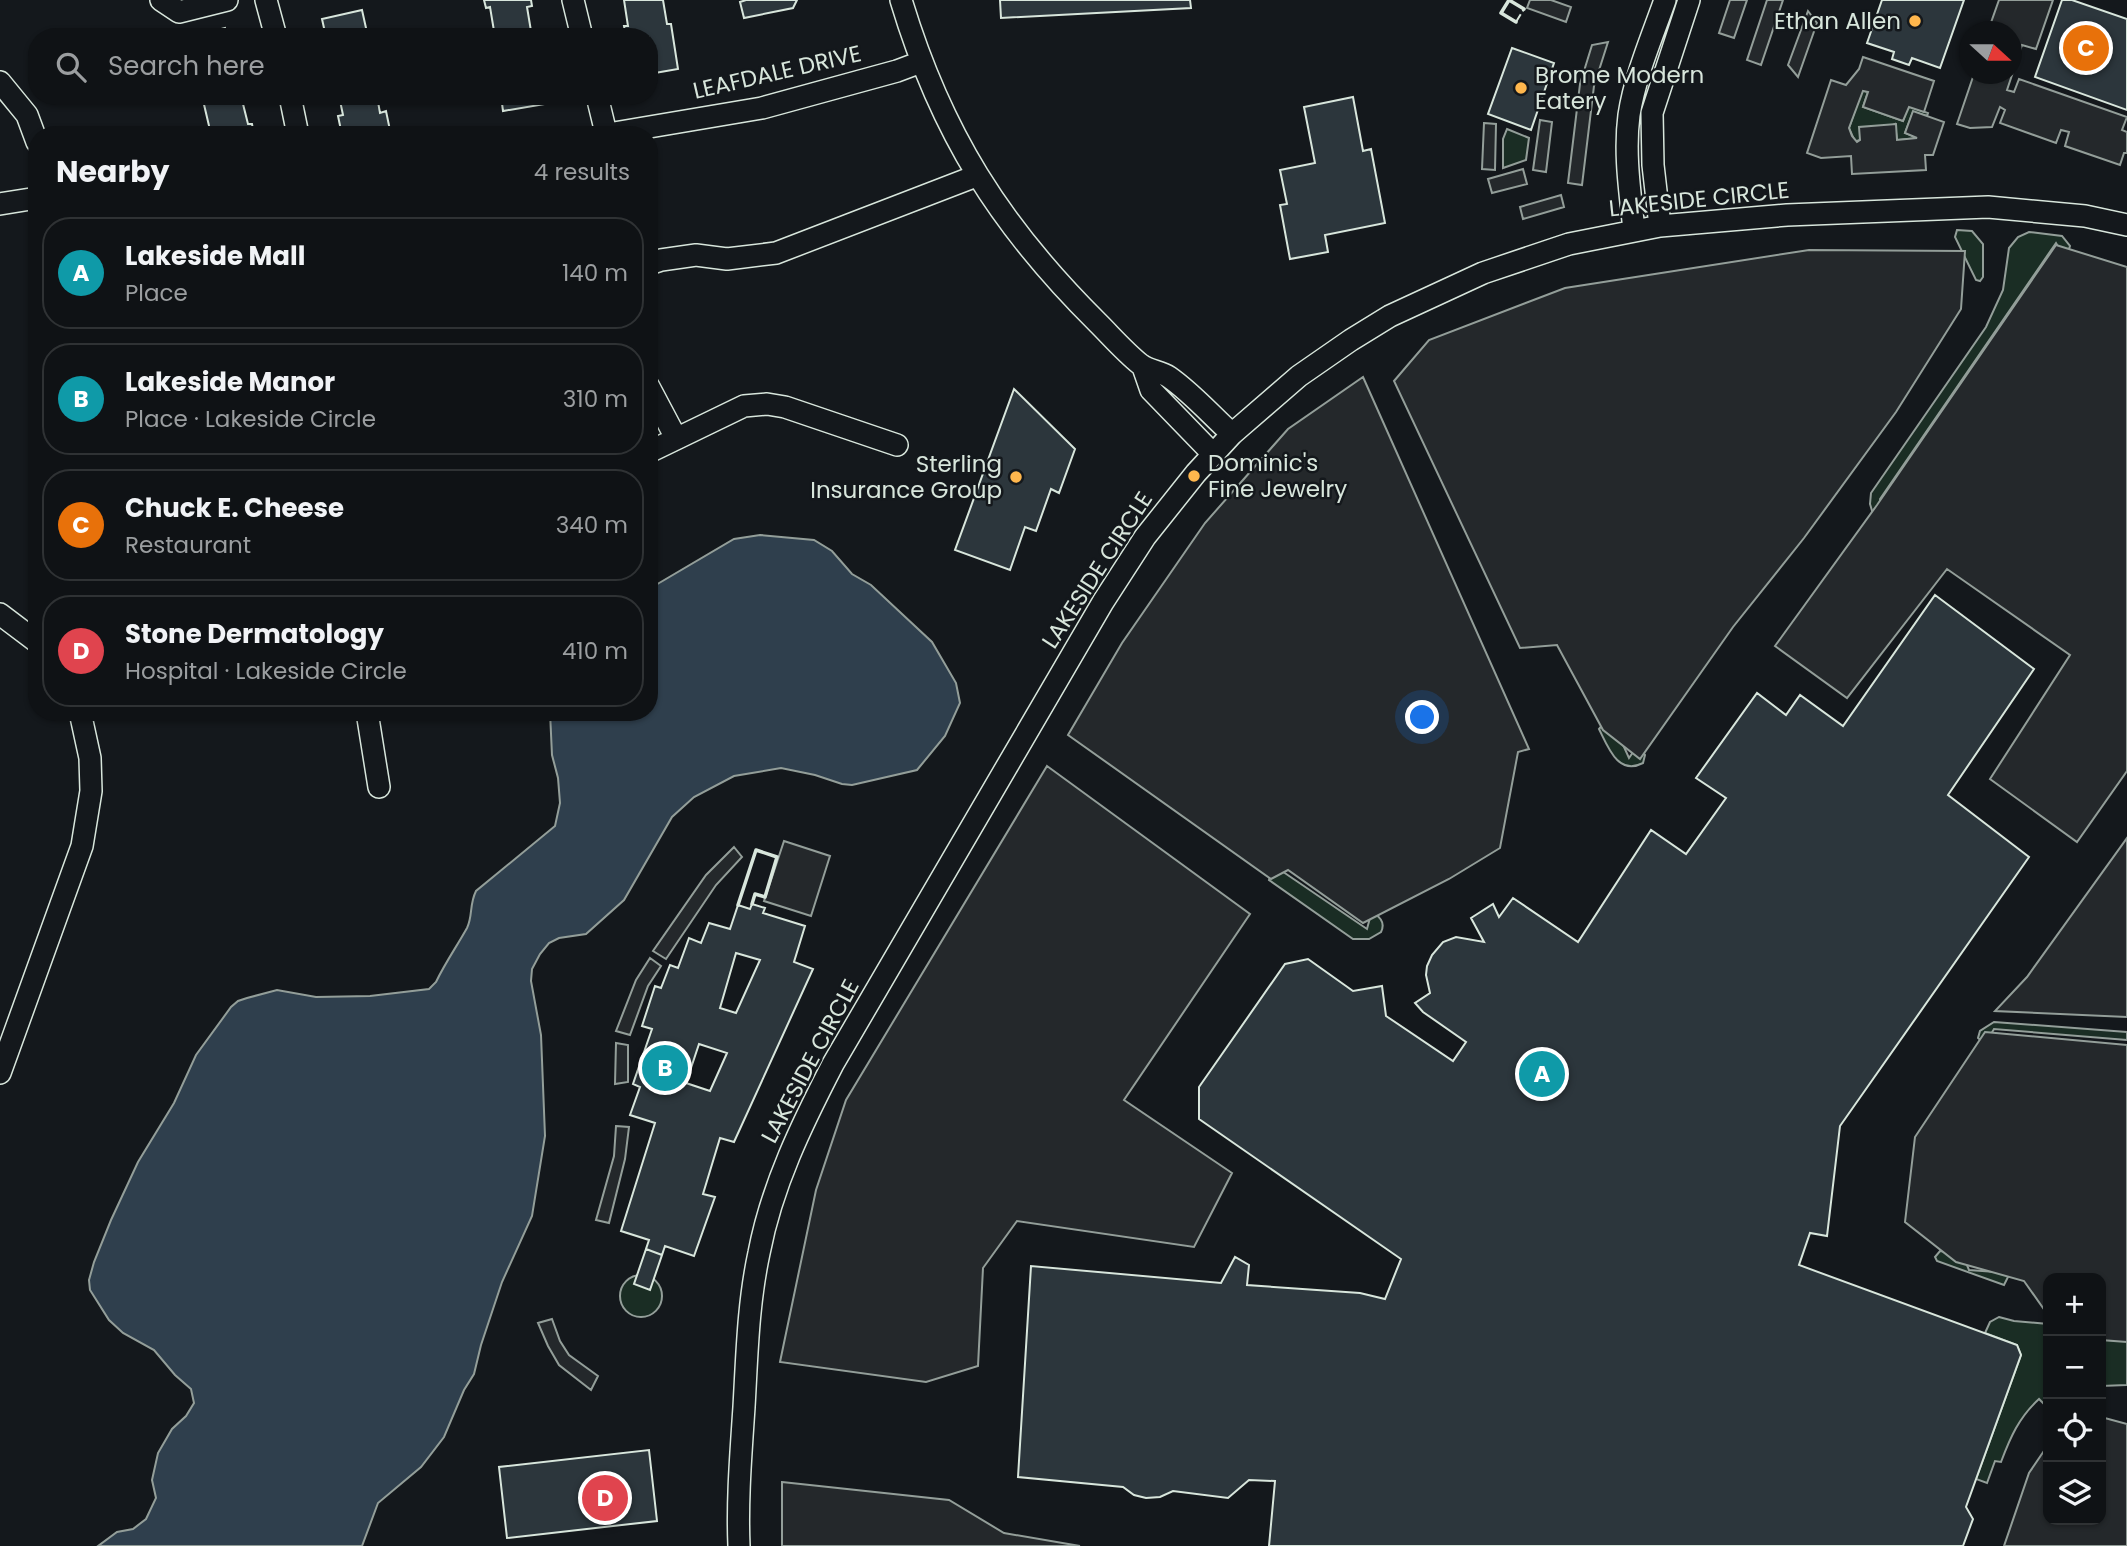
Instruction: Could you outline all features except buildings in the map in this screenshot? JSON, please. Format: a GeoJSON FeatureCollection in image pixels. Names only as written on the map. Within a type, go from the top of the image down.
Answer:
{"type":"FeatureCollection","features":[{"type":"Feature","properties":{"kind":"street"},"geometry":{"type":"LineString","coordinates":[[161,0],[179,12],[227,0]]}},
{"type":"Feature","properties":{"kind":"street"},"geometry":{"type":"LineString","coordinates":[[267,0],[274,28]]}},
{"type":"Feature","properties":{"kind":"street"},"geometry":{"type":"LineString","coordinates":[[573,0],[580,28]]}},
{"type":"Feature","properties":{"kind":"street"},"geometry":{"type":"LineString","coordinates":[[901,0],[921,62],[948,125],[976,176],[1013,230],[1050,275],[1143,367],[1166,375],[1232,434]]}},
{"type":"Feature","properties":{"kind":"street"},"geometry":{"type":"LineString","coordinates":[[1634,230],[1627,150],[1629,113],[1665,0]]}},
{"type":"Feature","properties":{"kind":"street"},"geometry":{"type":"LineString","coordinates":[[1660,226],[1653,165],[1652,113],[1689,0]]}},
{"type":"Feature","properties":{"kind":"street","name":"LEAFDALE DRIVE"},"geometry":{"type":"LineString","coordinates":[[653,126],[762,108],[921,62]]}},
{"type":"Feature","properties":{"kind":"street"},"geometry":{"type":"LineString","coordinates":[[0,82],[27,116],[31,126]]}},
{"type":"Feature","properties":{"kind":"street"},"geometry":{"type":"LineString","coordinates":[[291,105],[296,126]]}},
{"type":"Feature","properties":{"kind":"street"},"geometry":{"type":"LineString","coordinates":[[599,105],[603,126]]}},
{"type":"Feature","properties":{"kind":"street"},"geometry":{"type":"LineString","coordinates":[[658,262],[696,255],[727,259],[776,253],[976,176]]}},
{"type":"Feature","properties":{"kind":"street"},"geometry":{"type":"LineString","coordinates":[[0,204],[28,199]]}},
{"type":"Feature","properties":{"kind":"street","name":"LAKESIDE CIRCLE"},"geometry":{"type":"LineString","coordinates":[[739,1546],[740,1466],[753,1287],[764,1228],[799,1132],[839,1054],[1103,602],[1153,526],[1232,434],[1316,363],[1390,316],[1458,283],[1533,254],[1569,244],[1660,226],[1787,215],[1988,206],[2085,216],[2127,225]]}},
{"type":"Feature","properties":{"kind":"street"},"geometry":{"type":"LineString","coordinates":[[1143,367],[1151,390],[1213,454]]}},
{"type":"Feature","properties":{"kind":"street"},"geometry":{"type":"LineString","coordinates":[[658,404],[676,438]]}},
{"type":"Feature","properties":{"kind":"street"},"geometry":{"type":"LineString","coordinates":[[658,447],[744,406],[767,404],[785,407],[897,445]]}},
{"type":"Feature","properties":{"kind":"street"},"geometry":{"type":"LineString","coordinates":[[0,614],[28,635]]}},
{"type":"Feature","properties":{"kind":"street"},"geometry":{"type":"LineString","coordinates":[[0,1073],[82,846],[92,791],[90,758],[82,721]]}},
{"type":"Feature","properties":{"kind":"street"},"geometry":{"type":"LineString","coordinates":[[368,721],[379,787]]}},
{"type":"Feature","properties":{"kind":"green space"},"geometry":{"type":"Polygon","coordinates":[[[1862,90],[1868,92],[1863,107],[1903,121],[1908,106],[1928,113],[1927,116],[1913,112],[1905,133],[1919,138],[1897,140],[1895,124],[1855,142],[1849,128],[1862,90]]]}},
{"type":"Feature","properties":{"kind":"green space"},"geometry":{"type":"Polygon","coordinates":[[[1507,129],[1529,138],[1526,160],[1503,168],[1503,139],[1507,129]]]}},
{"type":"Feature","properties":{"kind":"green space"},"geometry":{"type":"Polygon","coordinates":[[[1957,230],[1972,231],[1983,244],[1983,277],[1980,281],[1976,280],[1955,237],[1957,230]]]}},
{"type":"Feature","properties":{"kind":"green space"},"geometry":{"type":"Polygon","coordinates":[[[2029,232],[2062,236],[2070,246],[2067,255],[2062,253],[2056,243],[1880,499],[1886,513],[1873,514],[1871,493],[1986,327],[2003,290],[2009,248],[2018,237],[2029,232]]]}},
{"type":"Feature","properties":{"kind":"green space"},"geometry":{"type":"Polygon","coordinates":[[[1610,716],[1629,758],[1638,745],[1645,755],[1643,763],[1627,766],[1620,763],[1610,751],[1599,729],[1610,716]]]}},
{"type":"Feature","properties":{"kind":"green space"},"geometry":{"type":"Polygon","coordinates":[[[1273,865],[1367,929],[1371,914],[1375,914],[1382,922],[1381,932],[1369,939],[1353,939],[1269,880],[1273,865]]]}},
{"type":"Feature","properties":{"kind":"green space"},"geometry":{"type":"Polygon","coordinates":[[[1994,1022],[2127,1032],[2127,1040],[1994,1029],[1985,1044],[1978,1038],[1980,1031],[1994,1022]]]}},
{"type":"Feature","properties":{"kind":"green space"},"geometry":{"type":"Polygon","coordinates":[[[1940,1251],[1962,1253],[1969,1270],[2010,1273],[2004,1285],[1937,1261],[1935,1257],[1940,1251]]]}},
{"type":"Feature","properties":{"kind":"green space"},"geometry":{"type":"Polygon","coordinates":[[[641,1275],[656,1281],[662,1296],[656,1311],[641,1317],[626,1311],[620,1296],[626,1281],[641,1275]]]}},
{"type":"Feature","properties":{"kind":"green space"},"geometry":{"type":"Polygon","coordinates":[[[1999,1317],[2043,1324],[2043,1403],[2039,1399],[2026,1413],[2001,1462],[1995,1461],[1987,1483],[1976,1479],[2021,1355],[2017,1345],[1985,1333],[1990,1322],[1999,1317]]]}},
{"type":"Feature","properties":{"kind":"green space"},"geometry":{"type":"Polygon","coordinates":[[[2106,1337],[2127,1339],[2127,1385],[2106,1386],[2106,1337]]]}},
{"type":"Feature","properties":{"kind":"shaded area"},"geometry":{"type":"Polygon","coordinates":[[[1530,0],[1551,0],[1571,7],[1566,22],[1527,8],[1530,0]]]}},
{"type":"Feature","properties":{"kind":"shaded area"},"geometry":{"type":"Polygon","coordinates":[[[1730,0],[1747,0],[1734,38],[1719,33],[1730,0]]]}},
{"type":"Feature","properties":{"kind":"shaded area"},"geometry":{"type":"Polygon","coordinates":[[[1767,0],[1783,0],[1761,65],[1747,60],[1767,0]]]}},
{"type":"Feature","properties":{"kind":"shaded area"},"geometry":{"type":"Polygon","coordinates":[[[1999,0],[2053,0],[2036,49],[2022,45],[2022,21],[1992,21],[1999,0]]]}},
{"type":"Feature","properties":{"kind":"shaded area"},"geometry":{"type":"Polygon","coordinates":[[[1808,11],[1817,23],[1798,77],[1788,65],[1808,11]]]}},
{"type":"Feature","properties":{"kind":"shaded area"},"geometry":{"type":"Polygon","coordinates":[[[1608,42],[1594,86],[1582,185],[1568,183],[1580,84],[1592,45],[1608,42]]]}},
{"type":"Feature","properties":{"kind":"shaded area"},"geometry":{"type":"Polygon","coordinates":[[[1863,57],[1934,81],[1924,112],[1909,107],[1903,121],[1863,107],[1868,92],[1863,91],[1849,128],[1857,142],[1860,140],[1859,127],[1896,124],[1897,140],[1917,138],[1905,133],[1913,111],[1944,122],[1933,155],[1925,155],[1926,170],[1852,174],[1851,156],[1821,158],[1807,153],[1831,80],[1846,85],[1859,69],[1863,57]]]}},
{"type":"Feature","properties":{"kind":"shaded area"},"geometry":{"type":"Polygon","coordinates":[[[2022,80],[2127,117],[2122,130],[2127,132],[2127,153],[2124,153],[2120,165],[2065,146],[2069,132],[2061,130],[2056,143],[2000,123],[2005,110],[2000,107],[1992,127],[1970,128],[1957,124],[1971,84],[2009,84],[2007,90],[2014,92],[2017,84],[2022,84],[2022,80]]]}},
{"type":"Feature","properties":{"kind":"shaded area"},"geometry":{"type":"Polygon","coordinates":[[[1540,120],[1552,122],[1546,172],[1533,170],[1540,120]]]}},
{"type":"Feature","properties":{"kind":"shaded area"},"geometry":{"type":"Polygon","coordinates":[[[1484,123],[1496,124],[1495,170],[1482,169],[1484,123]]]}},
{"type":"Feature","properties":{"kind":"shaded area"},"geometry":{"type":"Polygon","coordinates":[[[1523,169],[1527,184],[1492,193],[1488,179],[1523,169]]]}},
{"type":"Feature","properties":{"kind":"shaded area"},"geometry":{"type":"Polygon","coordinates":[[[1561,195],[1564,207],[1523,219],[1520,207],[1561,195]]]}},
{"type":"Feature","properties":{"kind":"shaded area"},"geometry":{"type":"Polygon","coordinates":[[[2056,245],[2127,267],[2127,771],[2077,842],[1990,779],[2070,655],[1947,569],[1847,698],[1775,646],[1877,505],[2056,245]]]}},
{"type":"Feature","properties":{"kind":"shaded area"},"geometry":{"type":"Polygon","coordinates":[[[1809,250],[1965,251],[1961,309],[1896,412],[1804,538],[1733,627],[1640,759],[1603,730],[1557,645],[1520,648],[1394,381],[1429,340],[1565,288],[1809,250]]]}},
{"type":"Feature","properties":{"kind":"shaded area"},"geometry":{"type":"Polygon","coordinates":[[[1363,377],[1529,749],[1518,752],[1500,848],[1449,879],[1363,923],[1288,870],[1271,879],[1068,735],[1122,643],[1205,523],[1288,429],[1363,377]]]}},
{"type":"Feature","properties":{"kind":"shaded area"},"geometry":{"type":"Polygon","coordinates":[[[1047,766],[1250,914],[1124,1100],[1232,1173],[1194,1247],[1017,1221],[983,1268],[978,1366],[926,1382],[780,1362],[816,1190],[846,1100],[1047,766]]]}},
{"type":"Feature","properties":{"kind":"shaded area"},"geometry":{"type":"Polygon","coordinates":[[[2127,838],[2127,1017],[1995,1011],[2027,977],[2127,838]]]}},
{"type":"Feature","properties":{"kind":"shaded area"},"geometry":{"type":"Polygon","coordinates":[[[784,841],[830,856],[811,916],[764,901],[784,841]]]}},
{"type":"Feature","properties":{"kind":"shaded area"},"geometry":{"type":"Polygon","coordinates":[[[734,847],[742,857],[716,885],[666,959],[653,951],[706,875],[734,847]]]}},
{"type":"Feature","properties":{"kind":"shaded area"},"geometry":{"type":"Polygon","coordinates":[[[650,958],[661,966],[648,986],[630,1035],[616,1031],[636,980],[650,958]]]}},
{"type":"Feature","properties":{"kind":"shaded area"},"geometry":{"type":"Polygon","coordinates":[[[1985,1032],[2127,1045],[2127,1342],[2106,1340],[2106,1273],[2043,1273],[2043,1308],[2024,1281],[1956,1262],[1905,1222],[1915,1137],[1985,1032]]]}},
{"type":"Feature","properties":{"kind":"shaded area"},"geometry":{"type":"Polygon","coordinates":[[[616,1043],[628,1045],[628,1082],[615,1084],[616,1043]]]}},
{"type":"Feature","properties":{"kind":"shaded area"},"geometry":{"type":"Polygon","coordinates":[[[616,1126],[629,1127],[625,1159],[609,1223],[596,1220],[614,1156],[616,1126]]]}},
{"type":"Feature","properties":{"kind":"shaded area"},"geometry":{"type":"Polygon","coordinates":[[[552,1319],[560,1341],[569,1355],[598,1376],[591,1390],[559,1365],[548,1346],[538,1323],[552,1319]]]}},
{"type":"Feature","properties":{"kind":"shaded area"},"geometry":{"type":"Polygon","coordinates":[[[2106,1418],[2127,1424],[2127,1546],[2004,1546],[2029,1473],[2043,1452],[2043,1525],[2106,1525],[2106,1418]]]}},
{"type":"Feature","properties":{"kind":"shaded area"},"geometry":{"type":"Polygon","coordinates":[[[782,1482],[949,1500],[1004,1533],[1080,1546],[782,1546],[782,1482]]]}},
{"type":"Feature","properties":{"kind":"water"},"geometry":{"type":"Polygon","coordinates":[[[760,535],[814,540],[832,551],[852,574],[871,585],[932,642],[956,683],[960,703],[945,736],[917,770],[852,785],[781,768],[734,776],[694,797],[672,817],[624,900],[586,934],[559,938],[549,943],[540,954],[532,969],[531,981],[541,1035],[545,1136],[532,1216],[502,1282],[474,1374],[464,1390],[444,1437],[421,1467],[378,1503],[362,1546],[98,1546],[117,1532],[133,1529],[146,1519],[156,1498],[152,1480],[158,1453],[172,1429],[186,1416],[194,1403],[191,1389],[154,1350],[123,1333],[109,1320],[90,1290],[89,1280],[111,1220],[138,1162],[174,1103],[196,1055],[231,1007],[247,998],[277,990],[316,997],[370,996],[429,989],[436,982],[467,928],[476,891],[555,826],[560,803],[558,778],[552,755],[550,721],[658,721],[658,584],[734,539],[760,535]]]}},
{"type":"Feature","properties":{"kind":"fence"},"geometry":{"type":"LineString","coordinates":[[1516,22],[1524,9]]}},
{"type":"Feature","properties":{"kind":"wall"},"geometry":{"type":"LineString","coordinates":[[1509,0],[1501,13],[1516,22]]}},
{"type":"Feature","properties":{"kind":"wall"},"geometry":{"type":"LineString","coordinates":[[1509,0],[1524,9]]}},
{"type":"Feature","properties":{"kind":"wall"},"geometry":{"type":"LineString","coordinates":[[738,905],[756,850],[777,857],[765,897],[755,894],[752,904]]}},
{"type":"Feature","properties":{"kind":"place","name":"Ethan Allen"},"geometry":{"type":"Point","coordinates":[1915,21]}},
{"type":"Feature","properties":{"kind":"place","name":"Chuck E. Cheese"},"geometry":{"type":"Point","coordinates":[2086,48]}},
{"type":"Feature","properties":{"kind":"place","name":"Brome Modern Eatery"},"geometry":{"type":"Point","coordinates":[1521,88]}},
{"type":"Feature","properties":{"kind":"place","name":"Dominic's Fine Jewelry"},"geometry":{"type":"Point","coordinates":[1194,476]}},
{"type":"Feature","properties":{"kind":"place","name":"Sterling Insurance Group"},"geometry":{"type":"Point","coordinates":[1016,477]}},
{"type":"Feature","properties":{"kind":"place","name":"Lakeside Manor"},"geometry":{"type":"Point","coordinates":[665,1068]}},
{"type":"Feature","properties":{"kind":"place","name":"Lakeside Mall"},"geometry":{"type":"Point","coordinates":[1542,1074]}},
{"type":"Feature","properties":{"kind":"place","name":"Stone Dermatology"},"geometry":{"type":"Point","coordinates":[605,1498]}}]}
